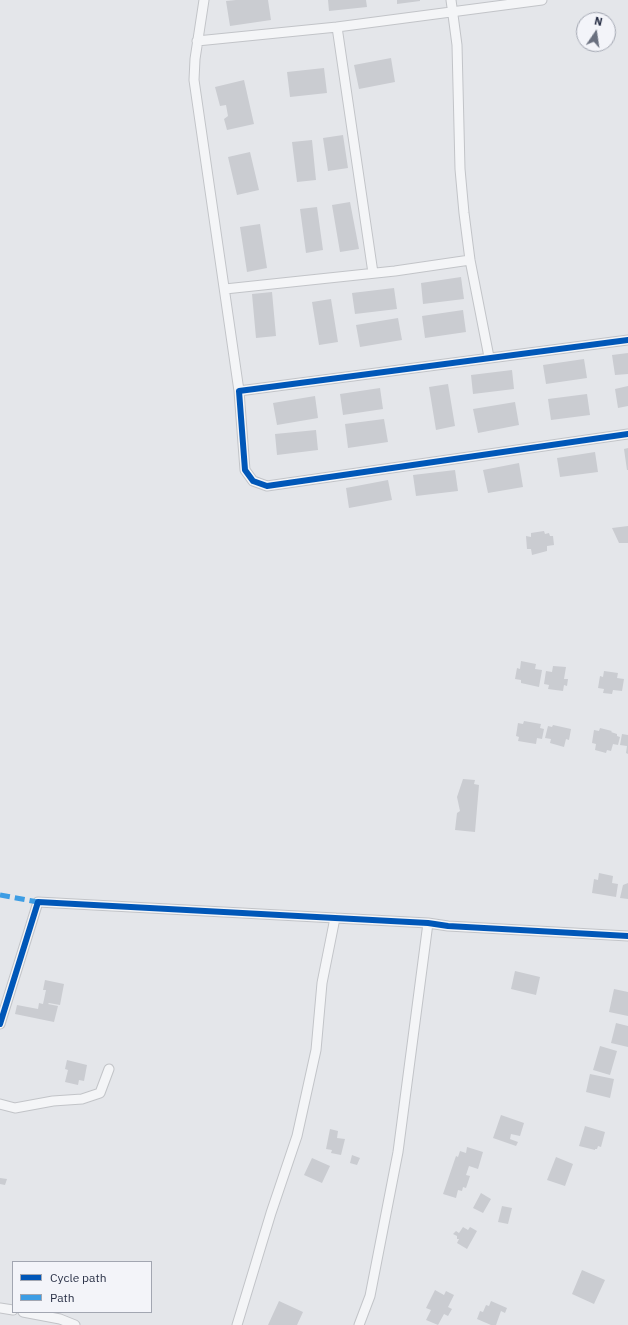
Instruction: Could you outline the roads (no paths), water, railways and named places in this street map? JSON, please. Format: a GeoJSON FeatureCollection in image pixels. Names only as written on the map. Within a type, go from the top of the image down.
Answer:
{"type":"FeatureCollection","features":[{"type":"Feature","properties":{"kind":"street"},"geometry":{"type":"LineString","coordinates":[[204,0],[197,41],[194,80],[239,391],[245,470],[253,481],[267,486],[628,434]]}},
{"type":"Feature","properties":{"kind":"street"},"geometry":{"type":"LineString","coordinates":[[451,0],[458,45],[460,169],[464,213],[470,260],[489,358]]}},
{"type":"Feature","properties":{"kind":"street"},"geometry":{"type":"LineString","coordinates":[[197,41],[336,27],[542,0]]}},
{"type":"Feature","properties":{"kind":"street"},"geometry":{"type":"LineString","coordinates":[[336,27],[373,273]]}},
{"type":"Feature","properties":{"kind":"street"},"geometry":{"type":"LineString","coordinates":[[225,289],[373,273],[470,260]]}},
{"type":"Feature","properties":{"kind":"street"},"geometry":{"type":"LineString","coordinates":[[239,391],[628,340]]}},
{"type":"Feature","properties":{"kind":"street"},"geometry":{"type":"LineString","coordinates":[[0,1024],[38,902],[428,923],[448,926],[628,936]]}},
{"type":"Feature","properties":{"kind":"street"},"geometry":{"type":"LineString","coordinates":[[237,1325],[271,1213],[297,1136],[316,1050],[322,983],[335,918]]}},
{"type":"Feature","properties":{"kind":"street"},"geometry":{"type":"LineString","coordinates":[[359,1325],[370,1296],[398,1152],[428,923]]}},
{"type":"Feature","properties":{"kind":"street"},"geometry":{"type":"LineString","coordinates":[[0,1104],[15,1108],[53,1101],[82,1099],[100,1093],[109,1069]]}},
{"type":"Feature","properties":{"kind":"street"},"geometry":{"type":"LineString","coordinates":[[0,1308],[12,1310]]}},
{"type":"Feature","properties":{"kind":"street"},"geometry":{"type":"LineString","coordinates":[[28,1313],[75,1325]]}}]}
